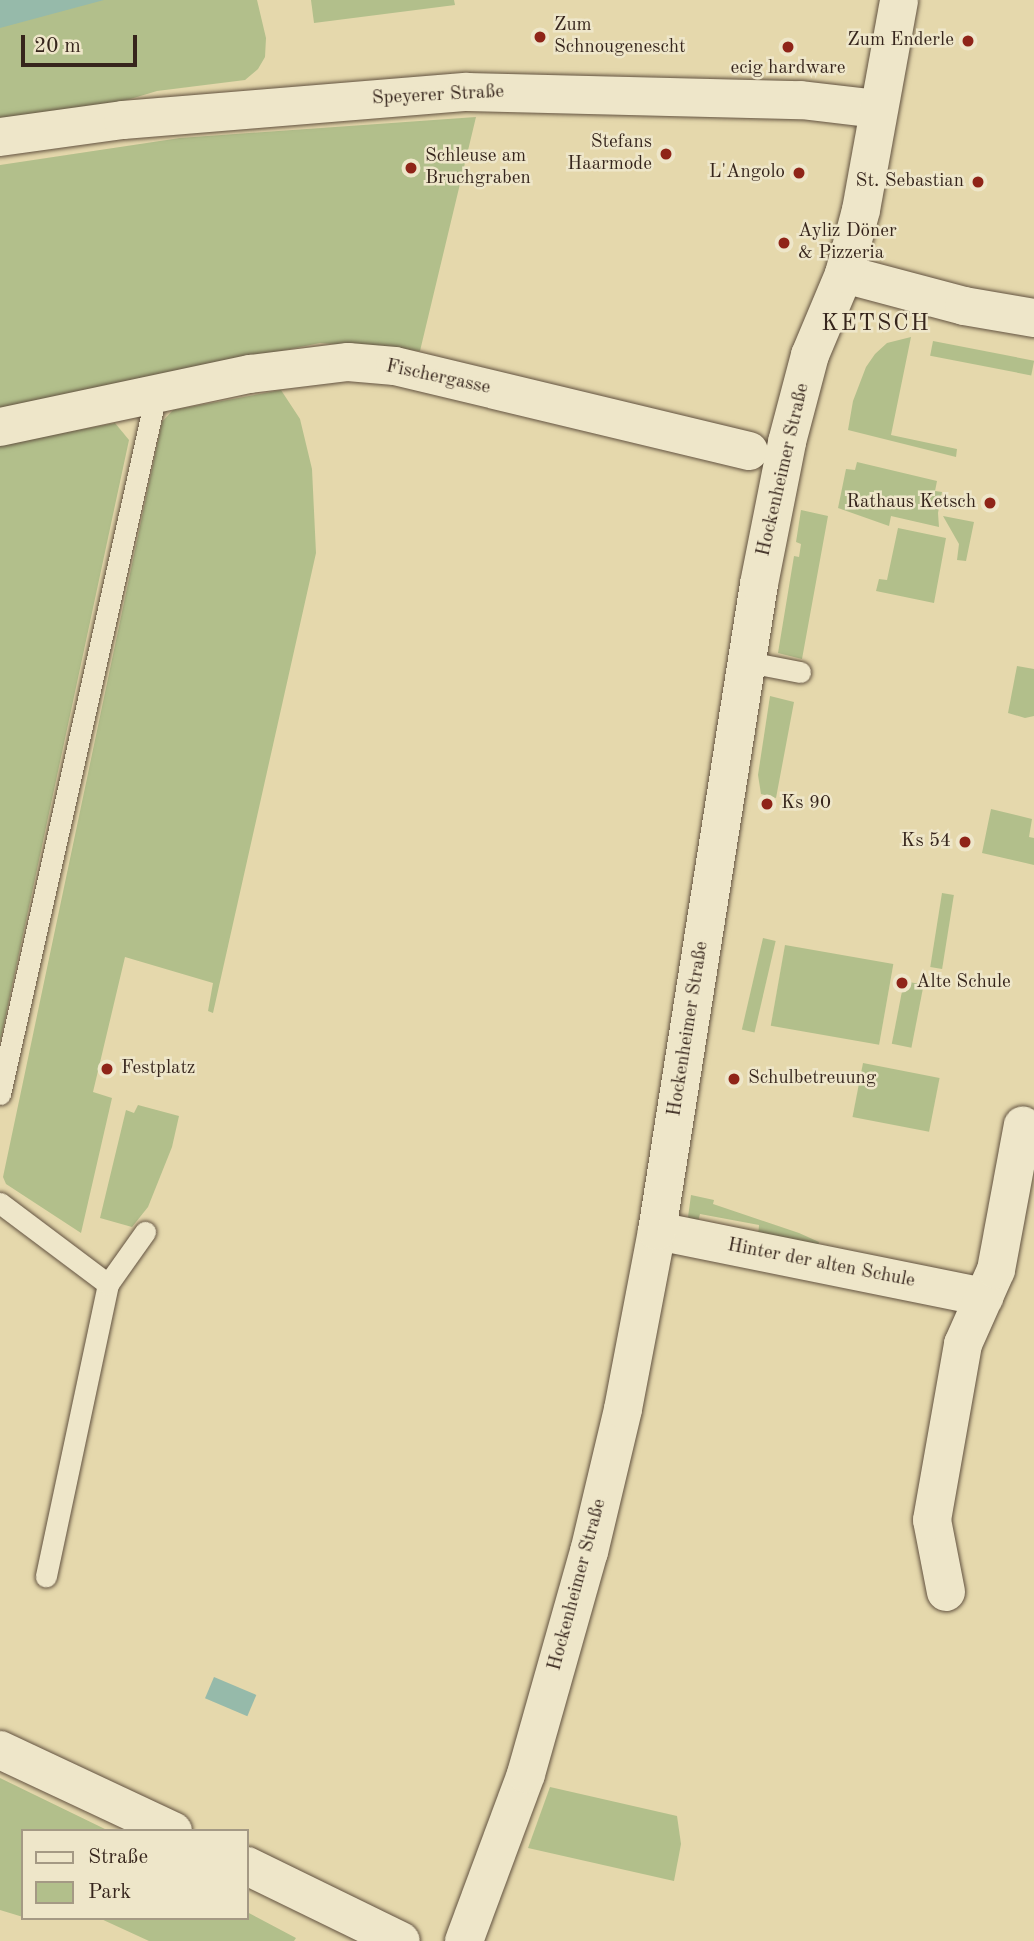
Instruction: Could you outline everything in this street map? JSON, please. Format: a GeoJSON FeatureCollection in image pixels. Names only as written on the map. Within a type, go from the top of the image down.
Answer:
{"type":"FeatureCollection","features":[{"type":"Feature","properties":{"kind":"street","name":"Hockenheimer Straße"},"geometry":{"type":"LineString","coordinates":[[464,1941],[526,1774],[589,1552],[622,1409],[657,1231],[748,662],[758,584],[787,442],[810,355],[844,274],[861,211],[899,0]]}},
{"type":"Feature","properties":{"kind":"street","name":"Speyerer Straße"},"geometry":{"type":"LineString","coordinates":[[0,137],[123,120],[467,92],[801,100],[878,109]]}},
{"type":"Feature","properties":{"kind":"street"},"geometry":{"type":"LineString","coordinates":[[844,274],[964,306],[1034,318]]}},
{"type":"Feature","properties":{"kind":"street","name":"Fischergasse"},"geometry":{"type":"LineString","coordinates":[[0,427],[156,394],[306,366],[348,362],[395,366],[749,451]]}},
{"type":"Feature","properties":{"kind":"street"},"geometry":{"type":"LineString","coordinates":[[946,1592],[932,1520],[963,1345],[996,1269],[1023,1125]]}},
{"type":"Feature","properties":{"kind":"street","name":"Hinter der alten Schule"},"geometry":{"type":"LineString","coordinates":[[657,1231],[985,1297]]}},
{"type":"Feature","properties":{"kind":"street"},"geometry":{"type":"LineString","coordinates":[[0,1750],[169,1829]]}},
{"type":"Feature","properties":{"kind":"street"},"geometry":{"type":"LineString","coordinates":[[248,1867],[384,1938]]}},
{"type":"Feature","properties":{"kind":"lane"},"geometry":{"type":"LineString","coordinates":[[0,1094],[156,394]]}},
{"type":"Feature","properties":{"kind":"lane"},"geometry":{"type":"LineString","coordinates":[[748,662],[800,672]]}},
{"type":"Feature","properties":{"kind":"lane"},"geometry":{"type":"LineString","coordinates":[[0,1203],[108,1284]]}},
{"type":"Feature","properties":{"kind":"lane"},"geometry":{"type":"LineString","coordinates":[[46,1576],[108,1284],[145,1231]]}},
{"type":"Feature","properties":{"kind":"green space"},"geometry":{"type":"Polygon","coordinates":[[[0,0],[257,0],[266,38],[265,57],[258,69],[245,80],[157,91],[117,103],[0,118],[0,0]]]}},
{"type":"Feature","properties":{"kind":"green space"},"geometry":{"type":"Polygon","coordinates":[[[311,0],[454,0],[455,5],[314,23],[311,0]]]}},
{"type":"Feature","properties":{"kind":"green space"},"geometry":{"type":"Polygon","coordinates":[[[476,117],[420,351],[320,343],[0,408],[0,165],[180,138],[476,117]]]}},
{"type":"Feature","properties":{"kind":"green space"},"geometry":{"type":"Polygon","coordinates":[[[911,337],[891,435],[957,449],[956,457],[848,430],[853,401],[866,367],[887,343],[911,337]]]}},
{"type":"Feature","properties":{"kind":"green space"},"geometry":{"type":"Polygon","coordinates":[[[933,341],[1034,361],[1031,375],[930,356],[933,341]]]}},
{"type":"Feature","properties":{"kind":"green space"},"geometry":{"type":"Polygon","coordinates":[[[281,390],[300,419],[312,469],[316,553],[213,1013],[208,1011],[213,983],[125,957],[93,1092],[112,1098],[81,1233],[6,1184],[3,1177],[162,422],[173,410],[281,390]]]}},
{"type":"Feature","properties":{"kind":"green space"},"geometry":{"type":"Polygon","coordinates":[[[115,423],[129,440],[0,1042],[0,445],[115,423]]]}},
{"type":"Feature","properties":{"kind":"green space"},"geometry":{"type":"Polygon","coordinates":[[[857,462],[937,481],[935,491],[942,492],[938,513],[939,527],[891,516],[889,526],[838,508],[846,469],[855,470],[857,462]]]}},
{"type":"Feature","properties":{"kind":"green space"},"geometry":{"type":"Polygon","coordinates":[[[801,510],[828,516],[802,659],[778,653],[794,556],[799,557],[801,544],[796,542],[801,510]]]}},
{"type":"Feature","properties":{"kind":"green space"},"geometry":{"type":"Polygon","coordinates":[[[943,516],[974,522],[966,561],[957,560],[959,544],[943,516]]]}},
{"type":"Feature","properties":{"kind":"green space"},"geometry":{"type":"Polygon","coordinates":[[[898,528],[946,538],[934,603],[876,591],[879,579],[887,580],[898,528]]]}},
{"type":"Feature","properties":{"kind":"green space"},"geometry":{"type":"Polygon","coordinates":[[[1017,666],[1034,669],[1034,716],[1025,718],[1008,713],[1017,666]]]}},
{"type":"Feature","properties":{"kind":"green space"},"geometry":{"type":"Polygon","coordinates":[[[770,696],[794,702],[776,798],[761,794],[758,775],[770,696]]]}},
{"type":"Feature","properties":{"kind":"green space"},"geometry":{"type":"Polygon","coordinates":[[[991,809],[1032,819],[1029,837],[1034,838],[1034,865],[982,853],[991,809]]]}},
{"type":"Feature","properties":{"kind":"green space"},"geometry":{"type":"Polygon","coordinates":[[[942,893],[954,895],[942,969],[930,967],[942,893]]]}},
{"type":"Feature","properties":{"kind":"green space"},"geometry":{"type":"Polygon","coordinates":[[[763,938],[776,941],[755,1033],[742,1030],[763,938]]]}},
{"type":"Feature","properties":{"kind":"green space"},"geometry":{"type":"Polygon","coordinates":[[[785,945],[893,964],[879,1045],[771,1026],[785,945]]]}},
{"type":"Feature","properties":{"kind":"green space"},"geometry":{"type":"Polygon","coordinates":[[[904,981],[924,985],[911,1048],[892,1044],[904,981]]]}},
{"type":"Feature","properties":{"kind":"green space"},"geometry":{"type":"Polygon","coordinates":[[[863,1063],[940,1078],[929,1132],[853,1117],[863,1063]]]}},
{"type":"Feature","properties":{"kind":"green space"},"geometry":{"type":"Polygon","coordinates":[[[138,1105],[179,1116],[172,1147],[148,1207],[132,1227],[100,1218],[126,1110],[134,1113],[138,1105]]]}},
{"type":"Feature","properties":{"kind":"green space"},"geometry":{"type":"Polygon","coordinates":[[[691,1195],[714,1200],[713,1204],[799,1233],[819,1242],[818,1247],[758,1237],[759,1225],[700,1214],[697,1225],[688,1217],[691,1195]]]}},
{"type":"Feature","properties":{"kind":"green space"},"geometry":{"type":"Polygon","coordinates":[[[0,1778],[105,1829],[21,1829],[21,1916],[0,1910],[0,1778]]]}},
{"type":"Feature","properties":{"kind":"green space"},"geometry":{"type":"Polygon","coordinates":[[[550,1787],[677,1816],[681,1844],[674,1881],[528,1848],[550,1787]]]}},
{"type":"Feature","properties":{"kind":"green space"},"geometry":{"type":"Polygon","coordinates":[[[248,1913],[296,1938],[294,1941],[149,1941],[103,1920],[248,1920],[248,1913]]]}},
{"type":"Feature","properties":{"kind":"shaded area"},"geometry":{"type":"Polygon","coordinates":[[[0,0],[104,0],[0,28],[0,0]]]}},
{"type":"Feature","properties":{"kind":"shaded area"},"geometry":{"type":"Polygon","coordinates":[[[214,1677],[256,1695],[247,1716],[205,1698],[214,1677]]]}},
{"type":"Feature","properties":{"kind":"place","name":"Zum Schnougenescht"},"geometry":{"type":"Point","coordinates":[540,37]}},
{"type":"Feature","properties":{"kind":"place","name":"Zum Enderle"},"geometry":{"type":"Point","coordinates":[968,41]}},
{"type":"Feature","properties":{"kind":"place","name":"ecig hardware"},"geometry":{"type":"Point","coordinates":[788,47]}},
{"type":"Feature","properties":{"kind":"place","name":"Stefans Haarmode"},"geometry":{"type":"Point","coordinates":[666,154]}},
{"type":"Feature","properties":{"kind":"place","name":"Schleuse am Bruchgraben"},"geometry":{"type":"Point","coordinates":[411,168]}},
{"type":"Feature","properties":{"kind":"place","name":"L'Angolo"},"geometry":{"type":"Point","coordinates":[799,173]}},
{"type":"Feature","properties":{"kind":"place","name":"St. Sebastian"},"geometry":{"type":"Point","coordinates":[978,182]}},
{"type":"Feature","properties":{"kind":"place","name":"Ayliz Döner & Pizzeria"},"geometry":{"type":"Point","coordinates":[784,243]}},
{"type":"Feature","properties":{"kind":"place","name":"Rathaus Ketsch"},"geometry":{"type":"Point","coordinates":[990,503]}},
{"type":"Feature","properties":{"kind":"place","name":"Ks 90"},"geometry":{"type":"Point","coordinates":[767,804]}},
{"type":"Feature","properties":{"kind":"place","name":"Ks 54"},"geometry":{"type":"Point","coordinates":[965,842]}},
{"type":"Feature","properties":{"kind":"place","name":"Alte Schule"},"geometry":{"type":"Point","coordinates":[902,983]}},
{"type":"Feature","properties":{"kind":"place","name":"Festplatz"},"geometry":{"type":"Point","coordinates":[107,1069]}},
{"type":"Feature","properties":{"kind":"place","name":"Schulbetreuung"},"geometry":{"type":"Point","coordinates":[734,1079]}},
{"type":"Feature","properties":{"kind":"district","name":"KETSCH"},"geometry":{"type":"Point","coordinates":[876,324]}}]}
